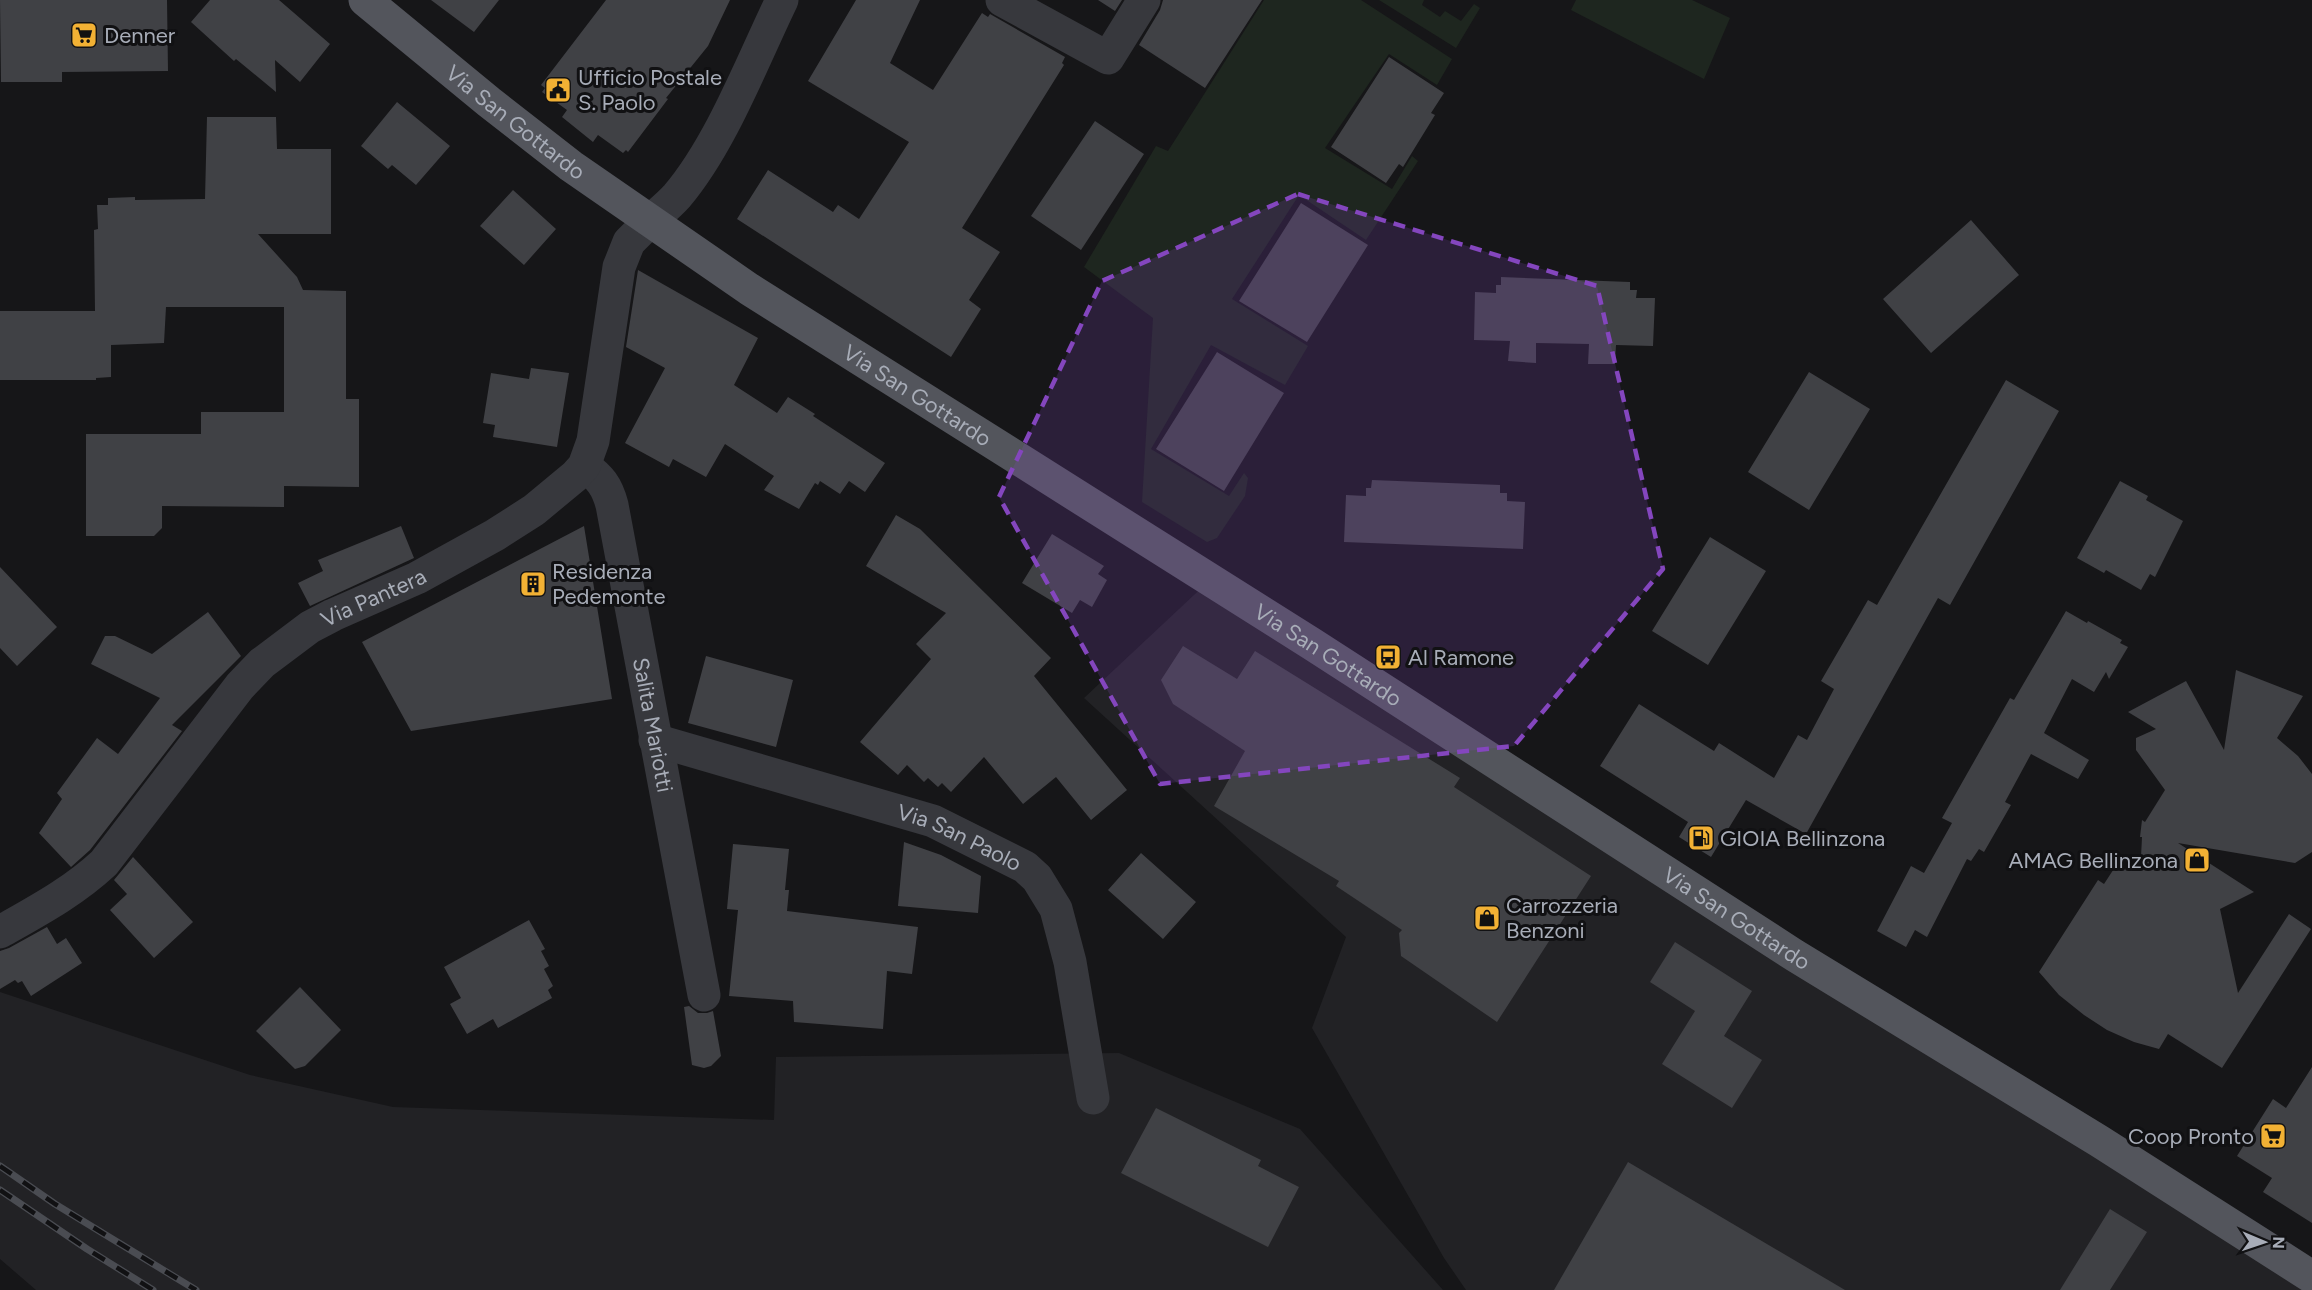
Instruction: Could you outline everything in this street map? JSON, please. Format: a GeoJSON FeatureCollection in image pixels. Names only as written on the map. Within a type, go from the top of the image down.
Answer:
{"type":"FeatureCollection","features":[{"type":"Feature","properties":{"kind":"main road","name":"Via San Gottardo"},"geometry":{"type":"LineString","coordinates":[[375,3],[571,166],[749,289],[1312,644],[1794,955],[2099,1141],[2312,1277]]}},
{"type":"Feature","properties":{"kind":"street","name":"Via Pantera"},"geometry":{"type":"LineString","coordinates":[[0,932],[83,883],[104,863],[240,686],[288,642],[333,615],[417,578],[495,535],[566,486],[584,466],[593,441],[619,267],[629,242],[675,197],[696,171],[720,130],[782,0]]}},
{"type":"Feature","properties":{"kind":"street"},"geometry":{"type":"LineString","coordinates":[[1002,0],[1107,58],[1144,0]]}},
{"type":"Feature","properties":{"kind":"street","name":"Salita Mariotti"},"geometry":{"type":"LineString","coordinates":[[584,466],[600,477],[605,484],[612,505],[704,995]]}},
{"type":"Feature","properties":{"kind":"street","name":"Via San Paolo"},"geometry":{"type":"LineString","coordinates":[[655,740],[933,821],[1025,867],[1037,878],[1056,909],[1070,962],[1093,1098]]}},
{"type":"Feature","properties":{"kind":"highlighted area"},"geometry":{"type":"Polygon","coordinates":[[[1298,194],[1597,286],[1663,569],[1514,746],[1160,784],[999,497],[1102,281],[1298,194]]]}},
{"type":"Feature","properties":{"kind":"shaded area"},"geometry":{"type":"Polygon","coordinates":[[[1264,0],[1361,0],[1452,59],[1437,85],[1389,54],[1325,148],[1392,189],[1412,156],[1418,161],[1366,240],[1299,195],[1232,299],[1308,346],[1285,385],[1211,345],[1151,449],[1229,496],[1244,473],[1248,478],[1245,496],[1217,538],[1207,542],[1142,502],[1153,318],[1084,267],[1156,146],[1168,151],[1264,0]]]}},
{"type":"Feature","properties":{"kind":"shaded area"},"geometry":{"type":"Polygon","coordinates":[[[1379,0],[1424,0],[1422,5],[1440,17],[1445,11],[1461,21],[1474,4],[1480,8],[1456,48],[1379,0]]]}},
{"type":"Feature","properties":{"kind":"shaded area"},"geometry":{"type":"Polygon","coordinates":[[[1576,0],[1692,0],[1730,18],[1704,79],[1571,10],[1576,0]]]}},
{"type":"Feature","properties":{"kind":"shaded area"},"geometry":{"type":"Polygon","coordinates":[[[1210,580],[2312,1290],[1466,1290],[1444,1258],[1312,1028],[1346,937],[1084,698],[1210,580]]]}},
{"type":"Feature","properties":{"kind":"shaded area"},"geometry":{"type":"Polygon","coordinates":[[[0,992],[250,1075],[393,1107],[774,1120],[776,1057],[1119,1053],[1300,1129],[1443,1290],[36,1290],[0,1259],[0,992]]]}},
{"type":"Feature","properties":{"kind":"building","name":"Denner"},"geometry":{"type":"Polygon","coordinates":[[[0,0],[167,0],[168,71],[62,72],[62,82],[1,82],[0,0]]]}},
{"type":"Feature","properties":{"kind":"building"},"geometry":{"type":"Polygon","coordinates":[[[210,0],[279,0],[330,44],[300,82],[275,60],[276,92],[236,59],[234,61],[191,22],[210,0]]]}},
{"type":"Feature","properties":{"kind":"building"},"geometry":{"type":"Polygon","coordinates":[[[431,0],[499,0],[474,32],[431,0]]]}},
{"type":"Feature","properties":{"kind":"building"},"geometry":{"type":"Polygon","coordinates":[[[606,0],[730,0],[708,46],[666,98],[668,99],[628,152],[626,150],[623,153],[598,135],[593,142],[562,117],[567,110],[542,92],[545,88],[541,85],[606,0]]]}},
{"type":"Feature","properties":{"kind":"building"},"geometry":{"type":"Polygon","coordinates":[[[856,0],[920,0],[890,63],[933,90],[982,13],[988,17],[990,14],[1065,57],[1062,63],[1064,65],[962,228],[1000,252],[969,300],[981,309],[951,357],[737,219],[768,170],[833,212],[838,205],[859,219],[909,142],[808,81],[856,0]]]}},
{"type":"Feature","properties":{"kind":"building"},"geometry":{"type":"Polygon","coordinates":[[[1098,0],[1122,0],[1115,11],[1098,0]]]}},
{"type":"Feature","properties":{"kind":"building"},"geometry":{"type":"Polygon","coordinates":[[[1163,0],[1262,0],[1205,88],[1139,45],[1160,10],[1163,0]]]}},
{"type":"Feature","properties":{"kind":"building"},"geometry":{"type":"Polygon","coordinates":[[[1389,57],[1444,93],[1431,113],[1435,115],[1403,167],[1399,164],[1386,183],[1331,147],[1389,57]]]}},
{"type":"Feature","properties":{"kind":"building"},"geometry":{"type":"Polygon","coordinates":[[[397,102],[450,146],[416,185],[392,165],[388,169],[361,146],[397,102]]]}},
{"type":"Feature","properties":{"kind":"building"},"geometry":{"type":"Polygon","coordinates":[[[207,117],[276,117],[277,149],[331,149],[331,234],[258,234],[297,277],[303,290],[346,291],[346,399],[359,399],[359,487],[284,486],[284,507],[162,506],[162,528],[154,536],[86,536],[86,434],[201,434],[201,412],[284,412],[284,307],[166,307],[164,343],[111,345],[111,377],[96,378],[96,380],[0,380],[0,311],[95,311],[94,230],[98,229],[97,205],[108,205],[108,198],[205,199],[207,117]]]}},
{"type":"Feature","properties":{"kind":"building"},"geometry":{"type":"Polygon","coordinates":[[[1095,121],[1144,154],[1081,250],[1031,216],[1095,121]]]}},
{"type":"Feature","properties":{"kind":"building"},"geometry":{"type":"Polygon","coordinates":[[[513,190],[556,229],[524,265],[480,226],[513,190]]]}},
{"type":"Feature","properties":{"kind":"building"},"geometry":{"type":"Polygon","coordinates":[[[1301,203],[1368,245],[1307,342],[1239,301],[1301,203]]]}},
{"type":"Feature","properties":{"kind":"building"},"geometry":{"type":"Polygon","coordinates":[[[1971,220],[2019,275],[1931,353],[1883,299],[1971,220]]]}},
{"type":"Feature","properties":{"kind":"building"},"geometry":{"type":"Polygon","coordinates":[[[638,270],[758,338],[734,385],[777,413],[788,397],[885,463],[865,492],[849,481],[840,494],[820,481],[818,485],[815,483],[799,509],[764,490],[774,476],[725,444],[706,477],[673,459],[669,467],[625,443],[665,368],[626,347],[638,270]]]}},
{"type":"Feature","properties":{"kind":"building"},"geometry":{"type":"Polygon","coordinates":[[[1501,277],[1630,282],[1630,290],[1637,290],[1636,298],[1655,298],[1653,346],[1616,345],[1615,364],[1588,364],[1589,344],[1536,343],[1536,363],[1508,361],[1510,341],[1474,340],[1475,292],[1496,293],[1496,285],[1501,285],[1501,277]]]}},
{"type":"Feature","properties":{"kind":"building"},"geometry":{"type":"Polygon","coordinates":[[[1217,352],[1284,393],[1224,491],[1156,449],[1217,352]]]}},
{"type":"Feature","properties":{"kind":"building"},"geometry":{"type":"Polygon","coordinates":[[[531,368],[569,373],[557,447],[493,437],[495,425],[483,423],[491,373],[529,379],[531,368]]]}},
{"type":"Feature","properties":{"kind":"building"},"geometry":{"type":"Polygon","coordinates":[[[1809,372],[1870,409],[1809,510],[1748,472],[1809,372]]]}},
{"type":"Feature","properties":{"kind":"building"},"geometry":{"type":"Polygon","coordinates":[[[2006,380],[2059,411],[1950,605],[1938,598],[1806,834],[1746,800],[1711,857],[1679,837],[1688,822],[1600,766],[1639,704],[1714,751],[1719,743],[1774,778],[1798,735],[1807,740],[1834,689],[1821,681],[1868,600],[1877,605],[2006,380]]]}},
{"type":"Feature","properties":{"kind":"building"},"geometry":{"type":"Polygon","coordinates":[[[1372,480],[1500,485],[1500,493],[1507,493],[1507,501],[1525,502],[1523,549],[1344,542],[1346,495],[1366,496],[1366,488],[1371,488],[1372,480]]]}},
{"type":"Feature","properties":{"kind":"building"},"geometry":{"type":"Polygon","coordinates":[[[2120,481],[2148,496],[2146,500],[2183,521],[2155,577],[2150,574],[2141,590],[2106,570],[2104,573],[2077,558],[2120,481]]]}},
{"type":"Feature","properties":{"kind":"building"},"geometry":{"type":"Polygon","coordinates":[[[896,515],[920,529],[1051,658],[1034,676],[1127,790],[1091,820],[1056,777],[1023,804],[984,757],[951,792],[942,783],[938,787],[928,778],[924,782],[907,765],[898,775],[860,742],[931,659],[916,644],[946,613],[866,566],[896,515]]]}},
{"type":"Feature","properties":{"kind":"building"},"geometry":{"type":"Polygon","coordinates":[[[401,526],[414,558],[310,606],[298,583],[323,571],[318,560],[401,526]]]}},
{"type":"Feature","properties":{"kind":"building","name":"Residenza Pedemonte"},"geometry":{"type":"Polygon","coordinates":[[[584,526],[612,699],[411,731],[362,642],[584,526]]]}},
{"type":"Feature","properties":{"kind":"building"},"geometry":{"type":"Polygon","coordinates":[[[1052,534],[1104,566],[1098,574],[1107,580],[1092,607],[1080,600],[1072,613],[1022,583],[1052,534]]]}},
{"type":"Feature","properties":{"kind":"building"},"geometry":{"type":"Polygon","coordinates":[[[1710,537],[1766,571],[1708,665],[1652,631],[1710,537]]]}},
{"type":"Feature","properties":{"kind":"building"},"geometry":{"type":"Polygon","coordinates":[[[0,567],[57,627],[17,666],[0,648],[0,567]]]}},
{"type":"Feature","properties":{"kind":"building"},"geometry":{"type":"Polygon","coordinates":[[[2066,611],[2122,640],[2120,643],[2128,647],[2109,679],[2106,672],[2094,692],[2072,679],[2044,733],[2089,760],[2078,779],[2031,754],[2005,802],[2011,805],[1984,852],[1979,849],[1971,861],[1967,859],[1927,937],[1915,930],[1906,947],[1877,931],[1911,866],[1924,873],[1952,823],[1942,818],[2010,698],[2014,700],[2066,611]]]}},
{"type":"Feature","properties":{"kind":"building"},"geometry":{"type":"Polygon","coordinates":[[[208,612],[241,656],[172,725],[182,731],[90,850],[71,867],[39,833],[62,799],[57,793],[97,738],[118,754],[160,698],[91,664],[105,636],[115,636],[152,654],[208,612]]]}},
{"type":"Feature","properties":{"kind":"building"},"geometry":{"type":"Polygon","coordinates":[[[1183,646],[1237,679],[1255,651],[1460,778],[1454,787],[1591,876],[1497,1022],[1401,956],[1399,933],[1402,930],[1336,886],[1339,881],[1214,806],[1245,751],[1173,704],[1161,680],[1183,646]]]}},
{"type":"Feature","properties":{"kind":"building"},"geometry":{"type":"Polygon","coordinates":[[[706,656],[793,680],[776,747],[688,723],[706,656]]]}},
{"type":"Feature","properties":{"kind":"building","name":"AMAG Bellinzona"},"geometry":{"type":"Polygon","coordinates":[[[2236,670],[2303,696],[2277,738],[2298,756],[2312,774],[2312,852],[2295,863],[2178,843],[2254,892],[2220,909],[2238,993],[2289,914],[2311,929],[2222,1068],[2168,1034],[2159,1049],[2134,1042],[2107,1030],[2059,995],[2039,972],[2098,880],[2104,884],[2119,861],[2141,857],[2142,820],[2145,822],[2165,790],[2136,750],[2136,738],[2156,729],[2128,712],[2186,681],[2224,750],[2236,670]]]}},
{"type":"Feature","properties":{"kind":"building"},"geometry":{"type":"Polygon","coordinates":[[[904,842],[941,855],[981,876],[978,913],[898,906],[904,842]]]}},
{"type":"Feature","properties":{"kind":"building"},"geometry":{"type":"Polygon","coordinates":[[[733,844],[789,849],[785,890],[789,890],[787,911],[918,927],[912,974],[887,971],[883,1029],[794,1022],[793,1001],[729,996],[738,910],[727,909],[733,844]]]}},
{"type":"Feature","properties":{"kind":"building"},"geometry":{"type":"Polygon","coordinates":[[[1141,853],[1196,902],[1163,939],[1108,890],[1141,853]]]}},
{"type":"Feature","properties":{"kind":"building"},"geometry":{"type":"Polygon","coordinates":[[[133,857],[193,922],[154,958],[110,910],[127,894],[114,880],[133,857]]]}},
{"type":"Feature","properties":{"kind":"building"},"geometry":{"type":"Polygon","coordinates":[[[529,920],[545,949],[541,951],[549,966],[544,969],[553,986],[548,990],[552,998],[498,1028],[493,1019],[467,1034],[450,1004],[461,998],[444,967],[529,920]]]}},
{"type":"Feature","properties":{"kind":"building"},"geometry":{"type":"Polygon","coordinates":[[[47,927],[57,944],[66,938],[82,963],[31,996],[22,981],[18,983],[15,980],[0,989],[0,951],[47,927]]]}},
{"type":"Feature","properties":{"kind":"building"},"geometry":{"type":"Polygon","coordinates":[[[1675,942],[1752,991],[1724,1036],[1762,1060],[1732,1108],[1662,1064],[1695,1011],[1650,982],[1675,942]]]}},
{"type":"Feature","properties":{"kind":"building"},"geometry":{"type":"Polygon","coordinates":[[[300,987],[341,1030],[305,1066],[295,1069],[256,1031],[300,987]]]}},
{"type":"Feature","properties":{"kind":"building"},"geometry":{"type":"Polygon","coordinates":[[[689,1006],[698,1013],[713,1011],[721,1056],[711,1066],[704,1068],[692,1065],[684,1007],[689,1006]]]}},
{"type":"Feature","properties":{"kind":"building"},"geometry":{"type":"Polygon","coordinates":[[[2312,1067],[2312,1223],[2263,1192],[2272,1178],[2237,1156],[2273,1099],[2286,1108],[2312,1067]]]}},
{"type":"Feature","properties":{"kind":"building"},"geometry":{"type":"Polygon","coordinates":[[[1156,1108],[1261,1160],[1258,1166],[1299,1187],[1268,1247],[1121,1173],[1156,1108]]]}},
{"type":"Feature","properties":{"kind":"building"},"geometry":{"type":"Polygon","coordinates":[[[1628,1162],[1845,1290],[1554,1290],[1628,1162]]]}},
{"type":"Feature","properties":{"kind":"building"},"geometry":{"type":"Polygon","coordinates":[[[2110,1209],[2147,1232],[2110,1290],[2060,1290],[2110,1209]]]}},
{"type":"Feature","properties":{"kind":"railway"},"geometry":{"type":"LineString","coordinates":[[0,1166],[55,1204],[196,1290]]}},
{"type":"Feature","properties":{"kind":"railway"},"geometry":{"type":"LineString","coordinates":[[0,1190],[153,1290]]}},
{"type":"Feature","properties":{"kind":"place","name":"Denner"},"geometry":{"type":"Point","coordinates":[84,35]}},
{"type":"Feature","properties":{"kind":"place","name":"Ufficio Postale S. Paolo"},"geometry":{"type":"Point","coordinates":[558,90]}},
{"type":"Feature","properties":{"kind":"place","name":"Residenza Pedemonte"},"geometry":{"type":"Point","coordinates":[533,584]}},
{"type":"Feature","properties":{"kind":"place","name":"Al Ramone"},"geometry":{"type":"Point","coordinates":[1388,657]}},
{"type":"Feature","properties":{"kind":"place","name":"GIOIA Bellinzona"},"geometry":{"type":"Point","coordinates":[1701,838]}},
{"type":"Feature","properties":{"kind":"place","name":"AMAG Bellinzona"},"geometry":{"type":"Point","coordinates":[2197,860]}},
{"type":"Feature","properties":{"kind":"place","name":"Carrozzeria Benzoni"},"geometry":{"type":"Point","coordinates":[1487,918]}},
{"type":"Feature","properties":{"kind":"place","name":"Coop Pronto"},"geometry":{"type":"Point","coordinates":[2273,1136]}}]}
